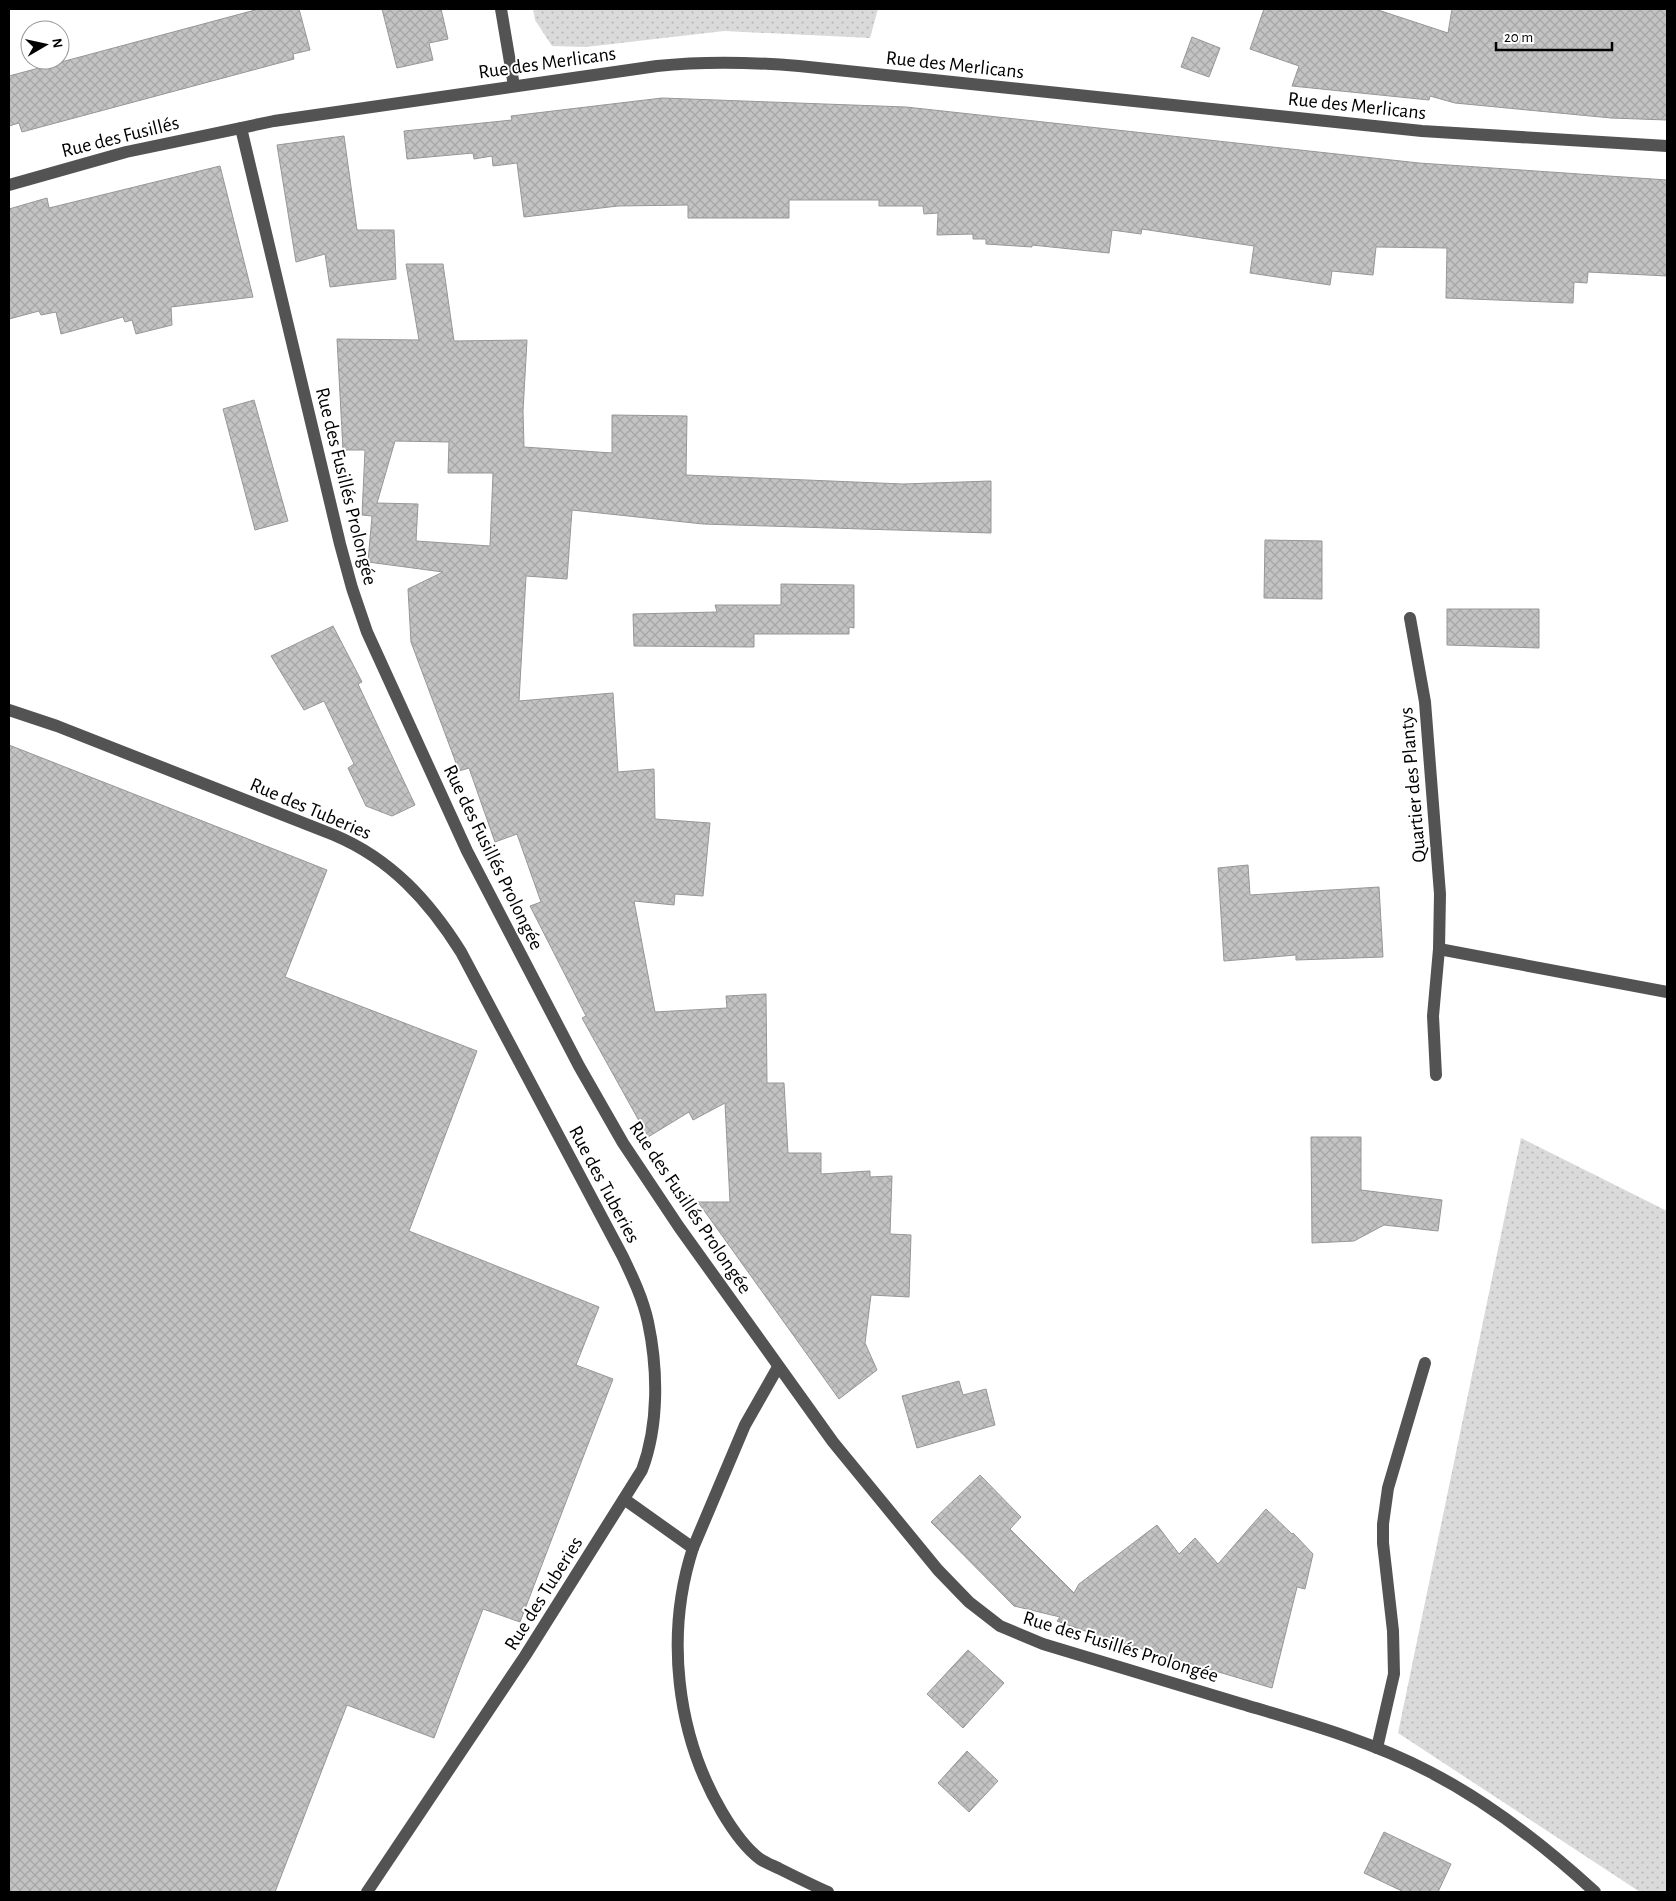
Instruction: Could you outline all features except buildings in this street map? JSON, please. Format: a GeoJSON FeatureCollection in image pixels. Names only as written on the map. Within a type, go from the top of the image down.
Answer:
{"type":"FeatureCollection","features":[{"type":"Feature","properties":{"kind":"street"},"geometry":{"type":"LineString","coordinates":[[501,9],[514,86]]}},
{"type":"Feature","properties":{"kind":"street","name":"Rue des Merlicans"},"geometry":{"type":"LineString","coordinates":[[241,128],[300,117],[681,63],[752,62],[1422,131],[1667,146]]}},
{"type":"Feature","properties":{"kind":"street","name":"Rue des Fusillés"},"geometry":{"type":"LineString","coordinates":[[9,185],[126,152],[241,128]]}},
{"type":"Feature","properties":{"kind":"street","name":"Rue des Fusillés Prolongée"},"geometry":{"type":"LineString","coordinates":[[241,128],[340,544],[367,632],[467,851],[607,1116],[679,1226],[833,1442],[938,1570],[969,1602],[1000,1626],[1043,1644],[1316,1726],[1377,1748],[1431,1773],[1502,1817],[1550,1852],[1595,1892]]}},
{"type":"Feature","properties":{"kind":"street","name":"Quartier des Plantys"},"geometry":{"type":"LineString","coordinates":[[1410,618],[1425,702],[1440,894],[1439,949],[1434,1016],[1436,1074]]}},
{"type":"Feature","properties":{"kind":"street","name":"Rue des Tuberies"},"geometry":{"type":"LineString","coordinates":[[9,710],[57,726],[350,842],[368,852],[399,875],[432,909],[457,946],[484,993],[623,1258],[648,1321],[653,1358],[654,1421],[648,1455],[642,1470],[525,1656],[367,1892]]}},
{"type":"Feature","properties":{"kind":"street"},"geometry":{"type":"LineString","coordinates":[[1439,949],[1667,992]]}},
{"type":"Feature","properties":{"kind":"street"},"geometry":{"type":"LineString","coordinates":[[1377,1748],[1394,1674],[1394,1655],[1383,1543],[1384,1506],[1425,1363]]}},
{"type":"Feature","properties":{"kind":"street"},"geometry":{"type":"LineString","coordinates":[[778,1367],[746,1425],[693,1548],[684,1582],[678,1659],[682,1701],[694,1749],[714,1798],[727,1820],[748,1848],[761,1860],[828,1892]]}},
{"type":"Feature","properties":{"kind":"street"},"geometry":{"type":"LineString","coordinates":[[624,1499],[693,1548]]}},
{"type":"Feature","properties":{"kind":"shaded area"},"geometry":{"type":"Polygon","coordinates":[[[533,9],[878,9],[870,38],[724,31],[586,47],[552,46],[535,20],[533,9]]]}},
{"type":"Feature","properties":{"kind":"shaded area"},"geometry":{"type":"Polygon","coordinates":[[[1521,1138],[1667,1211],[1667,1892],[1640,1892],[1398,1733],[1521,1138]]]}}]}
